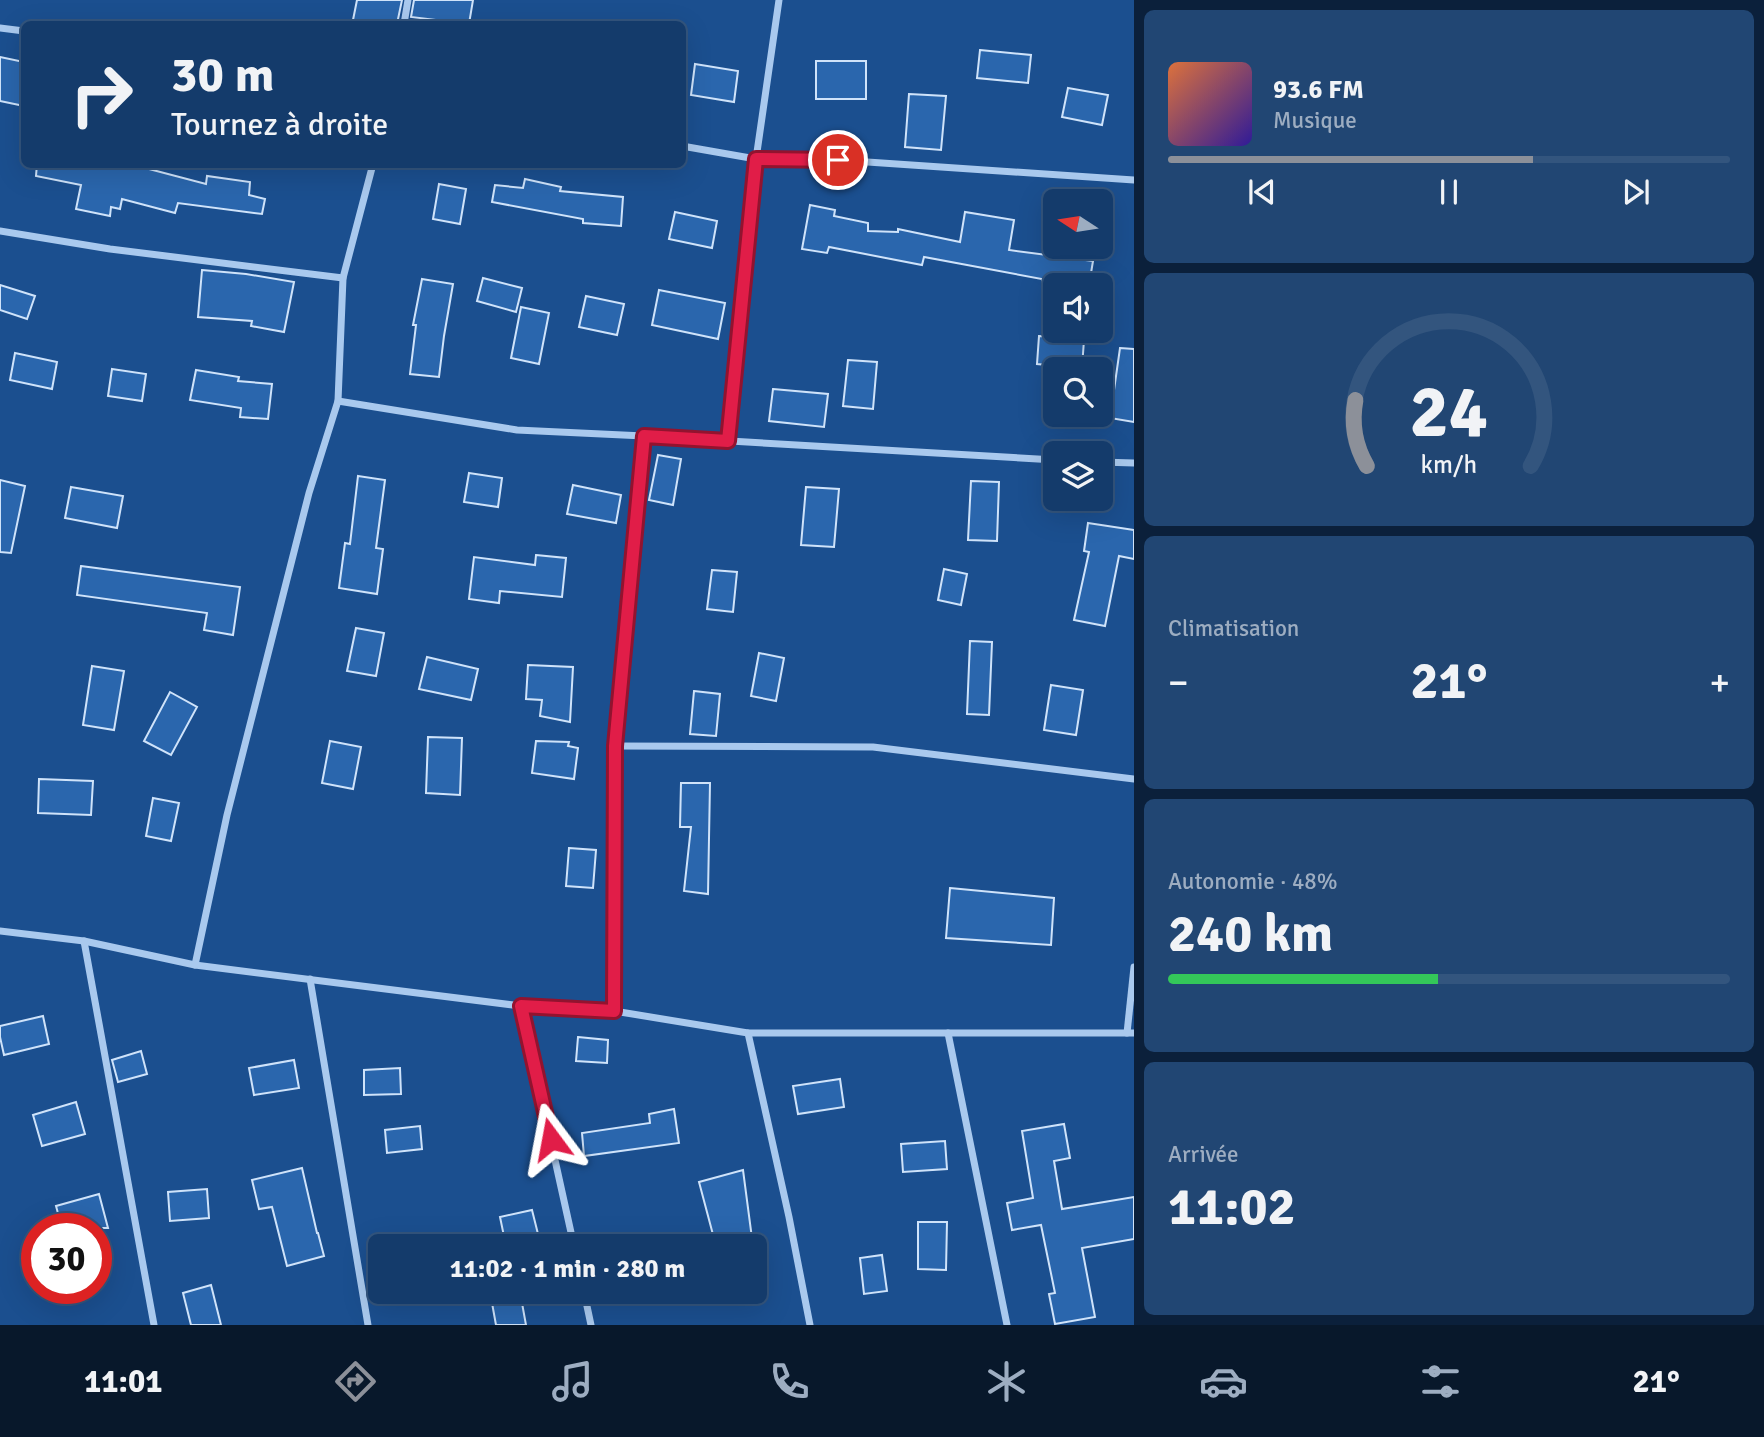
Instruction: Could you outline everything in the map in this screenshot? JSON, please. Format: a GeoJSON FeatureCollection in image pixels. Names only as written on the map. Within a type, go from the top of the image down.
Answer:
{"type":"FeatureCollection","features":[{"type":"Feature","properties":{"kind":"street"},"geometry":{"type":"LineString","coordinates":[[404,21],[408,0]]}},
{"type":"Feature","properties":{"kind":"street"},"geometry":{"type":"LineString","coordinates":[[728,441],[756,159],[779,0]]}},
{"type":"Feature","properties":{"kind":"street"},"geometry":{"type":"LineString","coordinates":[[0,28],[21,31]]}},
{"type":"Feature","properties":{"kind":"street"},"geometry":{"type":"LineString","coordinates":[[686,147],[756,159],[838,160],[1134,180]]}},
{"type":"Feature","properties":{"kind":"street"},"geometry":{"type":"LineString","coordinates":[[195,965],[227,815],[309,493],[338,401],[343,278],[372,168]]}},
{"type":"Feature","properties":{"kind":"street"},"geometry":{"type":"LineString","coordinates":[[0,231],[110,249],[343,278]]}},
{"type":"Feature","properties":{"kind":"street"},"geometry":{"type":"LineString","coordinates":[[338,401],[517,430],[1043,459]]}},
{"type":"Feature","properties":{"kind":"street"},"geometry":{"type":"LineString","coordinates":[[614,1011],[615,746],[644,436]]}},
{"type":"Feature","properties":{"kind":"street"},"geometry":{"type":"LineString","coordinates":[[1113,462],[1134,463]]}},
{"type":"Feature","properties":{"kind":"street"},"geometry":{"type":"LineString","coordinates":[[615,746],[873,747],[1134,779]]}},
{"type":"Feature","properties":{"kind":"street"},"geometry":{"type":"LineString","coordinates":[[0,931],[84,940],[195,965],[521,1006],[614,1011],[748,1032],[1130,1033],[1134,967]]}},
{"type":"Feature","properties":{"kind":"street"},"geometry":{"type":"LineString","coordinates":[[84,940],[154,1325]]}},
{"type":"Feature","properties":{"kind":"street"},"geometry":{"type":"LineString","coordinates":[[310,979],[368,1325]]}},
{"type":"Feature","properties":{"kind":"street"},"geometry":{"type":"LineString","coordinates":[[521,1006],[571,1234]]}},
{"type":"Feature","properties":{"kind":"street"},"geometry":{"type":"LineString","coordinates":[[748,1032],[810,1325]]}},
{"type":"Feature","properties":{"kind":"street"},"geometry":{"type":"LineString","coordinates":[[948,1033],[1007,1325]]}},
{"type":"Feature","properties":{"kind":"street"},"geometry":{"type":"LineString","coordinates":[[587,1304],[591,1325]]}},
{"type":"Feature","properties":{"kind":"building"},"geometry":{"type":"Polygon","coordinates":[[[357,0],[402,0],[398,21],[353,20],[357,0]]]}},
{"type":"Feature","properties":{"kind":"building"},"geometry":{"type":"Polygon","coordinates":[[[414,0],[473,0],[470,21],[411,17],[414,0]]]}},
{"type":"Feature","properties":{"kind":"building"},"geometry":{"type":"Polygon","coordinates":[[[980,50],[1031,55],[1028,83],[977,78],[980,50]]]}},
{"type":"Feature","properties":{"kind":"building"},"geometry":{"type":"Polygon","coordinates":[[[0,57],[21,61],[21,105],[0,101],[0,57]]]}},
{"type":"Feature","properties":{"kind":"building"},"geometry":{"type":"Polygon","coordinates":[[[816,61],[866,61],[866,99],[816,99],[816,61]]]}},
{"type":"Feature","properties":{"kind":"building"},"geometry":{"type":"Polygon","coordinates":[[[695,64],[738,71],[734,102],[691,95],[695,64]]]}},
{"type":"Feature","properties":{"kind":"building"},"geometry":{"type":"Polygon","coordinates":[[[1068,88],[1108,95],[1102,125],[1062,117],[1068,88]]]}},
{"type":"Feature","properties":{"kind":"building"},"geometry":{"type":"Polygon","coordinates":[[[909,94],[946,96],[941,150],[905,147],[909,94]]]}},
{"type":"Feature","properties":{"kind":"building"},"geometry":{"type":"Polygon","coordinates":[[[37,168],[145,168],[206,184],[207,176],[250,182],[249,195],[265,199],[262,214],[178,203],[175,213],[122,199],[120,209],[111,207],[110,216],[76,209],[81,185],[36,176],[37,168]]]}},
{"type":"Feature","properties":{"kind":"building"},"geometry":{"type":"Polygon","coordinates":[[[525,179],[561,187],[560,191],[623,197],[621,226],[583,223],[583,219],[492,202],[495,185],[523,188],[525,179]]]}},
{"type":"Feature","properties":{"kind":"building"},"geometry":{"type":"Polygon","coordinates":[[[439,184],[466,189],[460,224],[433,219],[439,184]]]}},
{"type":"Feature","properties":{"kind":"building"},"geometry":{"type":"Polygon","coordinates":[[[810,205],[835,210],[834,216],[868,223],[868,231],[898,232],[898,229],[960,242],[965,212],[1014,220],[1009,250],[1043,254],[1043,259],[1093,261],[1091,273],[1043,273],[1042,285],[1042,279],[924,257],[922,265],[829,247],[827,253],[802,249],[810,205]]]}},
{"type":"Feature","properties":{"kind":"building"},"geometry":{"type":"Polygon","coordinates":[[[675,212],[717,221],[712,248],[669,239],[675,212]]]}},
{"type":"Feature","properties":{"kind":"building"},"geometry":{"type":"Polygon","coordinates":[[[202,270],[294,282],[284,332],[251,326],[252,321],[198,317],[202,270]]]}},
{"type":"Feature","properties":{"kind":"building"},"geometry":{"type":"Polygon","coordinates":[[[483,278],[522,288],[516,312],[477,301],[483,278]]]}},
{"type":"Feature","properties":{"kind":"building"},"geometry":{"type":"Polygon","coordinates":[[[422,279],[453,284],[439,377],[410,374],[416,325],[413,325],[422,279]]]}},
{"type":"Feature","properties":{"kind":"building"},"geometry":{"type":"Polygon","coordinates":[[[0,285],[35,296],[27,319],[0,310],[0,285]]]}},
{"type":"Feature","properties":{"kind":"building"},"geometry":{"type":"Polygon","coordinates":[[[659,290],[725,303],[718,339],[652,325],[659,290]]]}},
{"type":"Feature","properties":{"kind":"building"},"geometry":{"type":"Polygon","coordinates":[[[586,296],[624,304],[617,335],[579,327],[586,296]]]}},
{"type":"Feature","properties":{"kind":"building"},"geometry":{"type":"Polygon","coordinates":[[[521,307],[549,313],[539,364],[511,358],[521,307]]]}},
{"type":"Feature","properties":{"kind":"building"},"geometry":{"type":"Polygon","coordinates":[[[1039,336],[1043,336],[1043,343],[1084,343],[1083,357],[1043,357],[1043,365],[1037,364],[1039,336]]]}},
{"type":"Feature","properties":{"kind":"building"},"geometry":{"type":"Polygon","coordinates":[[[1120,348],[1134,349],[1134,422],[1113,418],[1113,397],[1120,348]]]}},
{"type":"Feature","properties":{"kind":"building"},"geometry":{"type":"Polygon","coordinates":[[[15,353],[57,362],[52,389],[10,380],[15,353]]]}},
{"type":"Feature","properties":{"kind":"building"},"geometry":{"type":"Polygon","coordinates":[[[848,360],[877,362],[873,409],[843,406],[848,360]]]}},
{"type":"Feature","properties":{"kind":"building"},"geometry":{"type":"Polygon","coordinates":[[[112,369],[146,374],[142,401],[108,396],[112,369]]]}},
{"type":"Feature","properties":{"kind":"building"},"geometry":{"type":"Polygon","coordinates":[[[196,370],[239,377],[238,381],[272,384],[268,419],[240,417],[241,408],[190,400],[196,370]]]}},
{"type":"Feature","properties":{"kind":"building"},"geometry":{"type":"Polygon","coordinates":[[[773,389],[828,394],[824,427],[769,421],[773,389]]]}},
{"type":"Feature","properties":{"kind":"building"},"geometry":{"type":"Polygon","coordinates":[[[658,455],[681,459],[673,505],[649,500],[658,455]]]}},
{"type":"Feature","properties":{"kind":"building"},"geometry":{"type":"Polygon","coordinates":[[[469,473],[502,478],[498,507],[464,502],[469,473]]]}},
{"type":"Feature","properties":{"kind":"building"},"geometry":{"type":"Polygon","coordinates":[[[358,476],[385,480],[376,548],[383,549],[377,594],[339,588],[345,543],[350,544],[358,476]]]}},
{"type":"Feature","properties":{"kind":"building"},"geometry":{"type":"Polygon","coordinates":[[[0,480],[25,486],[11,553],[0,552],[0,480]]]}},
{"type":"Feature","properties":{"kind":"building"},"geometry":{"type":"Polygon","coordinates":[[[971,481],[999,482],[997,541],[968,540],[971,481]]]}},
{"type":"Feature","properties":{"kind":"building"},"geometry":{"type":"Polygon","coordinates":[[[573,485],[621,495],[616,523],[567,514],[573,485]]]}},
{"type":"Feature","properties":{"kind":"building"},"geometry":{"type":"Polygon","coordinates":[[[71,487],[123,496],[117,528],[65,518],[71,487]]]}},
{"type":"Feature","properties":{"kind":"building"},"geometry":{"type":"Polygon","coordinates":[[[806,487],[839,489],[834,547],[801,545],[806,487]]]}},
{"type":"Feature","properties":{"kind":"building"},"geometry":{"type":"Polygon","coordinates":[[[1088,523],[1134,530],[1134,559],[1119,556],[1105,626],[1074,620],[1089,552],[1084,551],[1088,523]]]}},
{"type":"Feature","properties":{"kind":"building"},"geometry":{"type":"Polygon","coordinates":[[[536,555],[566,558],[562,597],[500,591],[499,603],[469,599],[474,557],[535,565],[536,555]]]}},
{"type":"Feature","properties":{"kind":"building"},"geometry":{"type":"Polygon","coordinates":[[[81,566],[240,587],[233,635],[204,630],[207,613],[77,595],[81,566]]]}},
{"type":"Feature","properties":{"kind":"building"},"geometry":{"type":"Polygon","coordinates":[[[944,569],[967,574],[961,605],[938,600],[944,569]]]}},
{"type":"Feature","properties":{"kind":"building"},"geometry":{"type":"Polygon","coordinates":[[[712,570],[737,572],[733,612],[707,609],[712,570]]]}},
{"type":"Feature","properties":{"kind":"building"},"geometry":{"type":"Polygon","coordinates":[[[356,628],[384,633],[376,676],[347,671],[356,628]]]}},
{"type":"Feature","properties":{"kind":"building"},"geometry":{"type":"Polygon","coordinates":[[[970,641],[992,642],[989,715],[967,714],[970,641]]]}},
{"type":"Feature","properties":{"kind":"building"},"geometry":{"type":"Polygon","coordinates":[[[759,653],[784,658],[776,701],[751,696],[759,653]]]}},
{"type":"Feature","properties":{"kind":"building"},"geometry":{"type":"Polygon","coordinates":[[[427,657],[478,669],[471,700],[419,689],[427,657]]]}},
{"type":"Feature","properties":{"kind":"building"},"geometry":{"type":"Polygon","coordinates":[[[528,665],[573,667],[570,722],[540,716],[542,700],[526,699],[528,665]]]}},
{"type":"Feature","properties":{"kind":"building"},"geometry":{"type":"Polygon","coordinates":[[[92,666],[124,671],[114,730],[83,725],[92,666]]]}},
{"type":"Feature","properties":{"kind":"building"},"geometry":{"type":"Polygon","coordinates":[[[1051,685],[1083,690],[1076,735],[1044,730],[1051,685]]]}},
{"type":"Feature","properties":{"kind":"building"},"geometry":{"type":"Polygon","coordinates":[[[694,691],[720,694],[716,736],[690,734],[694,691]]]}},
{"type":"Feature","properties":{"kind":"building"},"geometry":{"type":"Polygon","coordinates":[[[170,692],[197,707],[171,755],[144,741],[170,692]]]}},
{"type":"Feature","properties":{"kind":"building"},"geometry":{"type":"Polygon","coordinates":[[[428,737],[462,738],[460,795],[426,793],[428,737]]]}},
{"type":"Feature","properties":{"kind":"building"},"geometry":{"type":"Polygon","coordinates":[[[330,741],[361,747],[353,789],[322,783],[330,741]]]}},
{"type":"Feature","properties":{"kind":"building"},"geometry":{"type":"Polygon","coordinates":[[[536,741],[569,742],[568,746],[578,748],[574,779],[532,773],[536,741]]]}},
{"type":"Feature","properties":{"kind":"building"},"geometry":{"type":"Polygon","coordinates":[[[39,779],[93,781],[91,815],[38,813],[39,779]]]}},
{"type":"Feature","properties":{"kind":"building"},"geometry":{"type":"Polygon","coordinates":[[[681,783],[710,783],[708,894],[684,891],[691,827],[680,827],[681,783]]]}},
{"type":"Feature","properties":{"kind":"building"},"geometry":{"type":"Polygon","coordinates":[[[153,798],[179,803],[171,841],[146,836],[153,798]]]}},
{"type":"Feature","properties":{"kind":"building"},"geometry":{"type":"Polygon","coordinates":[[[569,848],[596,850],[593,888],[566,886],[569,848]]]}},
{"type":"Feature","properties":{"kind":"building"},"geometry":{"type":"Polygon","coordinates":[[[950,888],[1054,898],[1051,945],[946,938],[950,888]]]}},
{"type":"Feature","properties":{"kind":"building"},"geometry":{"type":"Polygon","coordinates":[[[43,1016],[49,1044],[4,1055],[0,1026],[43,1016]]]}},
{"type":"Feature","properties":{"kind":"building"},"geometry":{"type":"Polygon","coordinates":[[[578,1037],[608,1040],[607,1063],[576,1061],[578,1037]]]}},
{"type":"Feature","properties":{"kind":"building"},"geometry":{"type":"Polygon","coordinates":[[[141,1051],[147,1074],[118,1082],[112,1060],[141,1051]]]}},
{"type":"Feature","properties":{"kind":"building"},"geometry":{"type":"Polygon","coordinates":[[[294,1060],[299,1088],[254,1095],[249,1068],[294,1060]]]}},
{"type":"Feature","properties":{"kind":"building"},"geometry":{"type":"Polygon","coordinates":[[[400,1068],[401,1094],[364,1095],[364,1070],[400,1068]]]}},
{"type":"Feature","properties":{"kind":"building"},"geometry":{"type":"Polygon","coordinates":[[[840,1079],[844,1107],[798,1114],[793,1086],[840,1079]]]}},
{"type":"Feature","properties":{"kind":"building"},"geometry":{"type":"Polygon","coordinates":[[[76,1102],[85,1134],[42,1146],[33,1115],[76,1102]]]}},
{"type":"Feature","properties":{"kind":"building"},"geometry":{"type":"Polygon","coordinates":[[[674,1109],[679,1143],[584,1156],[582,1133],[650,1123],[649,1114],[674,1109]]]}},
{"type":"Feature","properties":{"kind":"building"},"geometry":{"type":"Polygon","coordinates":[[[1064,1124],[1070,1158],[1054,1161],[1062,1209],[1134,1197],[1134,1239],[1082,1248],[1095,1317],[1055,1324],[1049,1294],[1055,1293],[1041,1225],[1012,1230],[1007,1203],[1033,1198],[1022,1131],[1064,1124]]]}},
{"type":"Feature","properties":{"kind":"building"},"geometry":{"type":"Polygon","coordinates":[[[420,1126],[422,1149],[387,1153],[385,1130],[420,1126]]]}},
{"type":"Feature","properties":{"kind":"building"},"geometry":{"type":"Polygon","coordinates":[[[945,1141],[947,1169],[903,1172],[901,1144],[945,1141]]]}},
{"type":"Feature","properties":{"kind":"building"},"geometry":{"type":"Polygon","coordinates":[[[302,1168],[324,1256],[287,1266],[272,1207],[259,1209],[252,1180],[302,1168]]]}},
{"type":"Feature","properties":{"kind":"building"},"geometry":{"type":"Polygon","coordinates":[[[743,1170],[751,1234],[713,1234],[699,1182],[743,1170]]]}},
{"type":"Feature","properties":{"kind":"building"},"geometry":{"type":"Polygon","coordinates":[[[207,1189],[209,1218],[170,1221],[168,1192],[207,1189]]]}},
{"type":"Feature","properties":{"kind":"building"},"geometry":{"type":"Polygon","coordinates":[[[99,1194],[104,1213],[58,1213],[56,1206],[99,1194]]]}},
{"type":"Feature","properties":{"kind":"building"},"geometry":{"type":"Polygon","coordinates":[[[532,1210],[538,1234],[504,1234],[500,1217],[532,1210]]]}},
{"type":"Feature","properties":{"kind":"building"},"geometry":{"type":"Polygon","coordinates":[[[918,1222],[947,1222],[946,1270],[918,1269],[918,1222]]]}},
{"type":"Feature","properties":{"kind":"building"},"geometry":{"type":"Polygon","coordinates":[[[882,1255],[887,1291],[864,1294],[860,1258],[882,1255]]]}},
{"type":"Feature","properties":{"kind":"building"},"geometry":{"type":"Polygon","coordinates":[[[211,1285],[221,1325],[191,1325],[183,1293],[211,1285]]]}},
{"type":"Feature","properties":{"kind":"building"},"geometry":{"type":"Polygon","coordinates":[[[492,1304],[522,1304],[526,1325],[496,1325],[492,1304]]]}},
{"type":"Feature","properties":{"kind":"route"},"geometry":{"type":"LineString","coordinates":[[551,1139],[521,1006],[614,1011],[615,746],[644,436],[728,441],[756,159],[838,160]]}}]}
